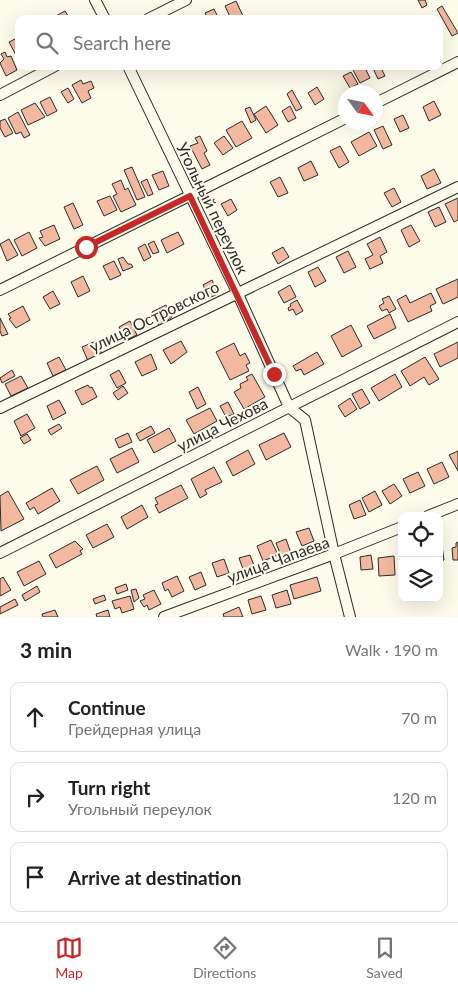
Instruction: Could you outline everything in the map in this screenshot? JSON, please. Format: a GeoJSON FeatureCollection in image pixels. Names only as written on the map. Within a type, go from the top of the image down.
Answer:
{"type":"FeatureCollection","features":[{"type":"Feature","properties":{"kind":"street"},"geometry":{"type":"LineString","coordinates":[[95,0],[103,15]]}},
{"type":"Feature","properties":{"kind":"street"},"geometry":{"type":"LineString","coordinates":[[156,15],[186,0]]}},
{"type":"Feature","properties":{"kind":"street"},"geometry":{"type":"LineString","coordinates":[[443,70],[458,62]]}},
{"type":"Feature","properties":{"kind":"street"},"geometry":{"type":"LineString","coordinates":[[0,95],[47,70]]}},
{"type":"Feature","properties":{"kind":"street","name":"Угольный переулок"},"geometry":{"type":"LineString","coordinates":[[130,70],[237,292],[289,407],[306,420],[334,554],[350,617]]}},
{"type":"Feature","properties":{"kind":"street"},"geometry":{"type":"LineString","coordinates":[[383,100],[442,70]]}},
{"type":"Feature","properties":{"kind":"street"},"geometry":{"type":"LineString","coordinates":[[0,290],[338,122]]}},
{"type":"Feature","properties":{"kind":"street","name":"улица Островского"},"geometry":{"type":"LineString","coordinates":[[0,408],[458,187]]}},
{"type":"Feature","properties":{"kind":"street","name":"улица Чехова"},"geometry":{"type":"LineString","coordinates":[[0,553],[458,322]]}},
{"type":"Feature","properties":{"kind":"street"},"geometry":{"type":"LineString","coordinates":[[438,512],[458,504]]}},
{"type":"Feature","properties":{"kind":"street","name":"улица Чапаева"},"geometry":{"type":"LineString","coordinates":[[164,617],[334,554],[398,528]]}},
{"type":"Feature","properties":{"kind":"building"},"geometry":{"type":"Polygon","coordinates":[[[418,0],[425,0],[427,5],[422,8],[418,0]]]}},
{"type":"Feature","properties":{"kind":"building"},"geometry":{"type":"Polygon","coordinates":[[[236,1],[243,15],[229,15],[225,6],[236,1]]]}},
{"type":"Feature","properties":{"kind":"building"},"geometry":{"type":"Polygon","coordinates":[[[442,6],[458,33],[452,36],[443,20],[443,15],[440,15],[437,9],[442,6]]]}},
{"type":"Feature","properties":{"kind":"building"},"geometry":{"type":"Polygon","coordinates":[[[214,9],[217,15],[206,15],[205,13],[214,9]]]}},
{"type":"Feature","properties":{"kind":"building"},"geometry":{"type":"Polygon","coordinates":[[[65,11],[68,15],[58,15],[65,11]]]}},
{"type":"Feature","properties":{"kind":"building"},"geometry":{"type":"Polygon","coordinates":[[[15,39],[15,53],[9,42],[15,39]]]}},
{"type":"Feature","properties":{"kind":"building"},"geometry":{"type":"Polygon","coordinates":[[[5,52],[7,57],[11,56],[15,70],[17,70],[6,76],[0,63],[4,59],[1,54],[5,52]]]}},
{"type":"Feature","properties":{"kind":"building"},"geometry":{"type":"Polygon","coordinates":[[[353,70],[366,70],[370,78],[360,83],[353,70]]]}},
{"type":"Feature","properties":{"kind":"building"},"geometry":{"type":"Polygon","coordinates":[[[374,70],[382,70],[385,76],[378,79],[374,70]]]}},
{"type":"Feature","properties":{"kind":"building"},"geometry":{"type":"Polygon","coordinates":[[[351,72],[358,84],[348,85],[343,76],[351,72]]]}},
{"type":"Feature","properties":{"kind":"building"},"geometry":{"type":"Polygon","coordinates":[[[81,80],[83,84],[91,81],[94,88],[88,91],[91,98],[82,103],[72,85],[81,80]]]}},
{"type":"Feature","properties":{"kind":"building"},"geometry":{"type":"Polygon","coordinates":[[[317,87],[324,99],[315,105],[308,93],[317,87]]]}},
{"type":"Feature","properties":{"kind":"building"},"geometry":{"type":"Polygon","coordinates":[[[68,88],[74,99],[68,103],[61,92],[68,88]]]}},
{"type":"Feature","properties":{"kind":"building"},"geometry":{"type":"Polygon","coordinates":[[[292,90],[302,108],[296,111],[287,94],[292,90]]]}},
{"type":"Feature","properties":{"kind":"building"},"geometry":{"type":"Polygon","coordinates":[[[50,97],[57,111],[47,116],[40,102],[50,97]]]}},
{"type":"Feature","properties":{"kind":"building"},"geometry":{"type":"Polygon","coordinates":[[[434,101],[441,115],[429,121],[423,107],[434,101]]]}},
{"type":"Feature","properties":{"kind":"building"},"geometry":{"type":"Polygon","coordinates":[[[35,103],[45,117],[28,125],[21,110],[35,103]]]}},
{"type":"Feature","properties":{"kind":"building"},"geometry":{"type":"Polygon","coordinates":[[[266,106],[278,125],[266,133],[254,114],[266,106]]]}},
{"type":"Feature","properties":{"kind":"building"},"geometry":{"type":"Polygon","coordinates":[[[290,106],[296,118],[288,122],[282,111],[290,106]]]}},
{"type":"Feature","properties":{"kind":"building"},"geometry":{"type":"Polygon","coordinates":[[[250,107],[256,120],[251,123],[245,109],[250,107]]]}},
{"type":"Feature","properties":{"kind":"building"},"geometry":{"type":"Polygon","coordinates":[[[18,112],[30,135],[24,138],[21,132],[16,134],[8,118],[18,112]]]}},
{"type":"Feature","properties":{"kind":"building"},"geometry":{"type":"Polygon","coordinates":[[[403,115],[409,128],[400,132],[394,119],[403,115]]]}},
{"type":"Feature","properties":{"kind":"building"},"geometry":{"type":"Polygon","coordinates":[[[5,119],[13,133],[5,137],[0,128],[0,121],[5,119]]]}},
{"type":"Feature","properties":{"kind":"building"},"geometry":{"type":"Polygon","coordinates":[[[242,121],[252,138],[236,147],[226,130],[242,121]]]}},
{"type":"Feature","properties":{"kind":"building"},"geometry":{"type":"Polygon","coordinates":[[[383,126],[392,145],[383,149],[374,130],[383,130],[383,126]]]}},
{"type":"Feature","properties":{"kind":"building"},"geometry":{"type":"Polygon","coordinates":[[[369,132],[377,146],[359,156],[351,142],[369,132]]]}},
{"type":"Feature","properties":{"kind":"building"},"geometry":{"type":"Polygon","coordinates":[[[200,136],[207,151],[204,153],[210,165],[202,169],[190,146],[198,143],[195,138],[200,136]]]}},
{"type":"Feature","properties":{"kind":"building"},"geometry":{"type":"Polygon","coordinates":[[[224,136],[233,148],[223,155],[214,143],[224,136]]]}},
{"type":"Feature","properties":{"kind":"building"},"geometry":{"type":"Polygon","coordinates":[[[340,146],[349,162],[339,168],[330,151],[340,146]]]}},
{"type":"Feature","properties":{"kind":"building"},"geometry":{"type":"Polygon","coordinates":[[[311,161],[318,175],[304,181],[298,168],[311,161]]]}},
{"type":"Feature","properties":{"kind":"building"},"geometry":{"type":"Polygon","coordinates":[[[132,167],[145,197],[137,200],[124,170],[132,167]]]}},
{"type":"Feature","properties":{"kind":"building"},"geometry":{"type":"Polygon","coordinates":[[[434,169],[441,183],[427,189],[421,176],[434,169]]]}},
{"type":"Feature","properties":{"kind":"building"},"geometry":{"type":"Polygon","coordinates":[[[163,171],[169,186],[159,190],[152,175],[163,171]]]}},
{"type":"Feature","properties":{"kind":"building"},"geometry":{"type":"Polygon","coordinates":[[[280,177],[288,193],[278,197],[270,182],[280,177]]]}},
{"type":"Feature","properties":{"kind":"building"},"geometry":{"type":"Polygon","coordinates":[[[147,179],[153,194],[148,196],[141,182],[147,179]]]}},
{"type":"Feature","properties":{"kind":"building"},"geometry":{"type":"Polygon","coordinates":[[[121,180],[125,190],[128,188],[136,205],[121,212],[113,196],[117,194],[112,184],[121,180]]]}},
{"type":"Feature","properties":{"kind":"building"},"geometry":{"type":"Polygon","coordinates":[[[394,188],[401,202],[392,207],[384,193],[394,188]]]}},
{"type":"Feature","properties":{"kind":"building"},"geometry":{"type":"Polygon","coordinates":[[[110,196],[117,210],[104,216],[97,201],[110,196]]]}},
{"type":"Feature","properties":{"kind":"building"},"geometry":{"type":"Polygon","coordinates":[[[458,198],[458,220],[454,222],[445,204],[458,198]]]}},
{"type":"Feature","properties":{"kind":"building"},"geometry":{"type":"Polygon","coordinates":[[[231,199],[237,210],[228,216],[221,204],[231,199]]]}},
{"type":"Feature","properties":{"kind":"building"},"geometry":{"type":"Polygon","coordinates":[[[73,203],[83,225],[74,229],[64,207],[73,203]]]}},
{"type":"Feature","properties":{"kind":"building"},"geometry":{"type":"Polygon","coordinates":[[[439,207],[446,222],[435,227],[428,212],[439,207]]]}},
{"type":"Feature","properties":{"kind":"building"},"geometry":{"type":"Polygon","coordinates":[[[54,225],[60,239],[45,246],[39,238],[43,237],[40,231],[54,225]]]}},
{"type":"Feature","properties":{"kind":"building"},"geometry":{"type":"Polygon","coordinates":[[[411,225],[420,241],[409,247],[401,230],[411,225]]]}},
{"type":"Feature","properties":{"kind":"building"},"geometry":{"type":"Polygon","coordinates":[[[29,232],[37,248],[22,256],[14,240],[29,232]]]}},
{"type":"Feature","properties":{"kind":"building"},"geometry":{"type":"Polygon","coordinates":[[[178,232],[184,244],[167,253],[161,240],[178,232]]]}},
{"type":"Feature","properties":{"kind":"building"},"geometry":{"type":"Polygon","coordinates":[[[380,237],[387,252],[380,256],[383,263],[370,269],[365,259],[373,255],[367,244],[380,237]]]}},
{"type":"Feature","properties":{"kind":"building"},"geometry":{"type":"Polygon","coordinates":[[[9,239],[18,255],[7,261],[0,244],[9,239]]]}},
{"type":"Feature","properties":{"kind":"building"},"geometry":{"type":"Polygon","coordinates":[[[154,241],[159,252],[153,254],[148,244],[154,241]]]}},
{"type":"Feature","properties":{"kind":"building"},"geometry":{"type":"Polygon","coordinates":[[[145,244],[151,257],[144,261],[138,248],[145,244]]]}},
{"type":"Feature","properties":{"kind":"building"},"geometry":{"type":"Polygon","coordinates":[[[283,247],[289,257],[278,264],[272,253],[283,247]]]}},
{"type":"Feature","properties":{"kind":"building"},"geometry":{"type":"Polygon","coordinates":[[[348,251],[356,267],[344,273],[336,257],[348,251]]]}},
{"type":"Feature","properties":{"kind":"building"},"geometry":{"type":"Polygon","coordinates":[[[123,257],[133,267],[123,271],[118,259],[123,257]]]}},
{"type":"Feature","properties":{"kind":"building"},"geometry":{"type":"Polygon","coordinates":[[[114,261],[121,275],[110,280],[103,266],[114,261]]]}},
{"type":"Feature","properties":{"kind":"building"},"geometry":{"type":"Polygon","coordinates":[[[318,267],[326,281],[315,287],[308,272],[318,267]]]}},
{"type":"Feature","properties":{"kind":"building"},"geometry":{"type":"Polygon","coordinates":[[[83,276],[90,291],[78,297],[71,282],[83,276]]]}},
{"type":"Feature","properties":{"kind":"building"},"geometry":{"type":"Polygon","coordinates":[[[458,279],[458,297],[443,304],[436,289],[458,279]]]}},
{"type":"Feature","properties":{"kind":"building"},"geometry":{"type":"Polygon","coordinates":[[[212,280],[218,294],[209,298],[203,285],[212,280]]]}},
{"type":"Feature","properties":{"kind":"building"},"geometry":{"type":"Polygon","coordinates":[[[290,285],[296,297],[284,303],[278,292],[290,285]]]}},
{"type":"Feature","properties":{"kind":"building"},"geometry":{"type":"Polygon","coordinates":[[[53,291],[60,304],[50,309],[43,297],[53,291]]]}},
{"type":"Feature","properties":{"kind":"building"},"geometry":{"type":"Polygon","coordinates":[[[431,293],[436,303],[430,306],[432,311],[408,322],[397,300],[406,295],[410,303],[431,293]]]}},
{"type":"Feature","properties":{"kind":"building"},"geometry":{"type":"Polygon","coordinates":[[[389,296],[396,309],[389,313],[387,309],[382,311],[379,306],[384,303],[382,299],[389,296]]]}},
{"type":"Feature","properties":{"kind":"building"},"geometry":{"type":"Polygon","coordinates":[[[297,300],[303,311],[296,315],[293,309],[289,311],[288,308],[291,306],[290,304],[297,300]]]}},
{"type":"Feature","properties":{"kind":"building"},"geometry":{"type":"Polygon","coordinates":[[[166,305],[172,317],[168,320],[170,323],[159,326],[152,312],[166,305]]]}},
{"type":"Feature","properties":{"kind":"building"},"geometry":{"type":"Polygon","coordinates":[[[23,306],[30,320],[16,328],[9,319],[11,318],[8,314],[23,306]]]}},
{"type":"Feature","properties":{"kind":"building"},"geometry":{"type":"Polygon","coordinates":[[[390,314],[396,328],[374,339],[367,326],[390,314]]]}},
{"type":"Feature","properties":{"kind":"building"},"geometry":{"type":"Polygon","coordinates":[[[0,318],[8,334],[2,336],[0,331],[0,318]]]}},
{"type":"Feature","properties":{"kind":"building"},"geometry":{"type":"Polygon","coordinates":[[[130,321],[137,335],[126,340],[119,327],[130,321]]]}},
{"type":"Feature","properties":{"kind":"building"},"geometry":{"type":"Polygon","coordinates":[[[351,325],[362,346],[342,357],[331,336],[351,325]]]}},
{"type":"Feature","properties":{"kind":"building"},"geometry":{"type":"Polygon","coordinates":[[[96,341],[102,354],[88,361],[82,347],[96,341]]]}},
{"type":"Feature","properties":{"kind":"building"},"geometry":{"type":"Polygon","coordinates":[[[181,341],[187,352],[171,364],[163,350],[181,341]]]}},
{"type":"Feature","properties":{"kind":"building"},"geometry":{"type":"Polygon","coordinates":[[[458,342],[458,358],[440,367],[434,354],[458,342]]]}},
{"type":"Feature","properties":{"kind":"building"},"geometry":{"type":"Polygon","coordinates":[[[234,343],[240,356],[245,353],[250,363],[246,365],[249,371],[230,380],[216,352],[234,343]]]}},
{"type":"Feature","properties":{"kind":"building"},"geometry":{"type":"Polygon","coordinates":[[[317,352],[324,364],[304,375],[301,369],[296,371],[293,366],[317,352]]]}},
{"type":"Feature","properties":{"kind":"building"},"geometry":{"type":"Polygon","coordinates":[[[151,354],[157,369],[142,376],[135,362],[151,354]]]}},
{"type":"Feature","properties":{"kind":"building"},"geometry":{"type":"Polygon","coordinates":[[[59,357],[66,370],[53,376],[47,363],[59,357]]]}},
{"type":"Feature","properties":{"kind":"building"},"geometry":{"type":"Polygon","coordinates":[[[425,357],[439,379],[429,385],[424,377],[410,386],[401,371],[425,357]]]}},
{"type":"Feature","properties":{"kind":"building"},"geometry":{"type":"Polygon","coordinates":[[[12,370],[15,376],[2,383],[0,378],[12,370]]]}},
{"type":"Feature","properties":{"kind":"building"},"geometry":{"type":"Polygon","coordinates":[[[119,370],[126,383],[117,388],[110,375],[119,370]]]}},
{"type":"Feature","properties":{"kind":"building"},"geometry":{"type":"Polygon","coordinates":[[[252,374],[265,397],[244,409],[234,392],[241,388],[240,384],[248,380],[246,377],[252,374]]]}},
{"type":"Feature","properties":{"kind":"building"},"geometry":{"type":"Polygon","coordinates":[[[395,374],[402,387],[379,401],[371,388],[395,374]]]}},
{"type":"Feature","properties":{"kind":"building"},"geometry":{"type":"Polygon","coordinates":[[[21,376],[28,388],[11,396],[5,384],[21,376]]]}},
{"type":"Feature","properties":{"kind":"building"},"geometry":{"type":"Polygon","coordinates":[[[88,385],[90,388],[92,387],[97,397],[82,405],[75,391],[88,385]]]}},
{"type":"Feature","properties":{"kind":"building"},"geometry":{"type":"Polygon","coordinates":[[[123,386],[128,393],[118,400],[113,393],[123,386]]]}},
{"type":"Feature","properties":{"kind":"building"},"geometry":{"type":"Polygon","coordinates":[[[198,387],[206,404],[197,409],[189,392],[198,387]]]}},
{"type":"Feature","properties":{"kind":"building"},"geometry":{"type":"Polygon","coordinates":[[[362,389],[370,403],[360,409],[352,394],[362,389]]]}},
{"type":"Feature","properties":{"kind":"building"},"geometry":{"type":"Polygon","coordinates":[[[350,398],[357,409],[345,417],[338,406],[350,398]]]}},
{"type":"Feature","properties":{"kind":"building"},"geometry":{"type":"Polygon","coordinates":[[[59,400],[66,413],[53,420],[47,406],[59,400]]]}},
{"type":"Feature","properties":{"kind":"building"},"geometry":{"type":"Polygon","coordinates":[[[228,402],[234,414],[226,417],[220,406],[228,402]]]}},
{"type":"Feature","properties":{"kind":"building"},"geometry":{"type":"Polygon","coordinates":[[[210,408],[217,421],[194,434],[186,420],[210,408]]]}},
{"type":"Feature","properties":{"kind":"building"},"geometry":{"type":"Polygon","coordinates":[[[27,414],[35,428],[21,436],[14,421],[27,414]]]}},
{"type":"Feature","properties":{"kind":"building"},"geometry":{"type":"Polygon","coordinates":[[[59,424],[62,428],[51,435],[48,430],[59,424]]]}},
{"type":"Feature","properties":{"kind":"building"},"geometry":{"type":"Polygon","coordinates":[[[151,426],[155,433],[140,441],[136,434],[151,426]]]}},
{"type":"Feature","properties":{"kind":"building"},"geometry":{"type":"Polygon","coordinates":[[[169,428],[176,441],[154,453],[147,440],[169,428]]]}},
{"type":"Feature","properties":{"kind":"building"},"geometry":{"type":"Polygon","coordinates":[[[128,433],[132,442],[119,448],[115,439],[128,433]]]}},
{"type":"Feature","properties":{"kind":"building"},"geometry":{"type":"Polygon","coordinates":[[[284,433],[291,447],[266,460],[259,445],[284,433]]]}},
{"type":"Feature","properties":{"kind":"building"},"geometry":{"type":"Polygon","coordinates":[[[27,434],[31,440],[24,444],[20,438],[27,434]]]}},
{"type":"Feature","properties":{"kind":"building"},"geometry":{"type":"Polygon","coordinates":[[[132,448],[139,462],[117,473],[110,459],[132,448]]]}},
{"type":"Feature","properties":{"kind":"building"},"geometry":{"type":"Polygon","coordinates":[[[248,450],[255,464],[233,476],[226,462],[248,450]]]}},
{"type":"Feature","properties":{"kind":"building"},"geometry":{"type":"Polygon","coordinates":[[[458,451],[458,471],[449,455],[458,451]]]}},
{"type":"Feature","properties":{"kind":"building"},"geometry":{"type":"Polygon","coordinates":[[[442,462],[449,477],[434,484],[427,469],[442,462]]]}},
{"type":"Feature","properties":{"kind":"building"},"geometry":{"type":"Polygon","coordinates":[[[97,466],[104,480],[78,494],[70,480],[97,466]]]}},
{"type":"Feature","properties":{"kind":"building"},"geometry":{"type":"Polygon","coordinates":[[[214,467],[222,482],[205,490],[207,494],[200,498],[191,479],[214,467]]]}},
{"type":"Feature","properties":{"kind":"building"},"geometry":{"type":"Polygon","coordinates":[[[418,472],[425,486],[410,493],[403,479],[418,472]]]}},
{"type":"Feature","properties":{"kind":"building"},"geometry":{"type":"Polygon","coordinates":[[[394,484],[402,496],[390,504],[382,491],[394,484]]]}},
{"type":"Feature","properties":{"kind":"building"},"geometry":{"type":"Polygon","coordinates":[[[181,485],[188,498],[159,513],[155,505],[158,504],[155,498],[181,485]]]}},
{"type":"Feature","properties":{"kind":"building"},"geometry":{"type":"Polygon","coordinates":[[[52,488],[60,501],[38,514],[34,507],[30,510],[26,503],[52,488]]]}},
{"type":"Feature","properties":{"kind":"building"},"geometry":{"type":"Polygon","coordinates":[[[8,491],[24,519],[1,531],[0,496],[8,491]]]}},
{"type":"Feature","properties":{"kind":"building"},"geometry":{"type":"Polygon","coordinates":[[[375,491],[382,505],[369,512],[362,498],[375,491]]]}},
{"type":"Feature","properties":{"kind":"building"},"geometry":{"type":"Polygon","coordinates":[[[360,500],[366,515],[354,519],[349,505],[360,500]]]}},
{"type":"Feature","properties":{"kind":"building"},"geometry":{"type":"Polygon","coordinates":[[[142,505],[148,517],[127,529],[121,517],[142,505]]]}},
{"type":"Feature","properties":{"kind":"building"},"geometry":{"type":"Polygon","coordinates":[[[107,524],[114,537],[93,548],[86,535],[107,524]]]}},
{"type":"Feature","properties":{"kind":"building"},"geometry":{"type":"Polygon","coordinates":[[[309,528],[314,541],[302,546],[296,532],[309,528]]]}},
{"type":"Feature","properties":{"kind":"building"},"geometry":{"type":"Polygon","coordinates":[[[286,539],[291,553],[281,556],[276,543],[286,539]]]}},
{"type":"Feature","properties":{"kind":"building"},"geometry":{"type":"Polygon","coordinates":[[[271,540],[278,555],[263,561],[257,546],[271,540]]]}},
{"type":"Feature","properties":{"kind":"building"},"geometry":{"type":"Polygon","coordinates":[[[75,541],[83,549],[80,551],[82,554],[56,568],[49,555],[75,541]]]}},
{"type":"Feature","properties":{"kind":"building"},"geometry":{"type":"Polygon","coordinates":[[[458,542],[458,560],[453,560],[452,548],[456,547],[458,542]]]}},
{"type":"Feature","properties":{"kind":"building"},"geometry":{"type":"Polygon","coordinates":[[[250,555],[255,568],[244,572],[239,558],[250,555]]]}},
{"type":"Feature","properties":{"kind":"building"},"geometry":{"type":"Polygon","coordinates":[[[371,555],[373,569],[361,570],[360,557],[371,555]]]}},
{"type":"Feature","properties":{"kind":"building"},"geometry":{"type":"Polygon","coordinates":[[[394,556],[395,575],[379,576],[378,558],[394,556]]]}},
{"type":"Feature","properties":{"kind":"building"},"geometry":{"type":"Polygon","coordinates":[[[224,559],[229,573],[217,577],[212,563],[224,559]]]}},
{"type":"Feature","properties":{"kind":"building"},"geometry":{"type":"Polygon","coordinates":[[[39,561],[46,574],[24,586],[17,572],[39,561]]]}},
{"type":"Feature","properties":{"kind":"building"},"geometry":{"type":"Polygon","coordinates":[[[201,572],[206,585],[195,590],[189,577],[201,572]]]}},
{"type":"Feature","properties":{"kind":"building"},"geometry":{"type":"Polygon","coordinates":[[[177,576],[184,591],[172,597],[168,589],[165,591],[162,583],[177,576]]]}},
{"type":"Feature","properties":{"kind":"building"},"geometry":{"type":"Polygon","coordinates":[[[3,577],[11,590],[0,596],[0,579],[3,577]]]}},
{"type":"Feature","properties":{"kind":"building"},"geometry":{"type":"Polygon","coordinates":[[[317,577],[321,591],[294,599],[290,585],[317,577]]]}},
{"type":"Feature","properties":{"kind":"building"},"geometry":{"type":"Polygon","coordinates":[[[126,584],[128,590],[117,594],[115,588],[126,584]]]}},
{"type":"Feature","properties":{"kind":"building"},"geometry":{"type":"Polygon","coordinates":[[[37,586],[40,592],[25,601],[22,595],[37,586]]]}},
{"type":"Feature","properties":{"kind":"building"},"geometry":{"type":"Polygon","coordinates":[[[136,589],[139,598],[134,602],[131,590],[136,589]]]}},
{"type":"Feature","properties":{"kind":"building"},"geometry":{"type":"Polygon","coordinates":[[[154,590],[161,604],[149,610],[147,605],[144,607],[140,601],[145,599],[143,595],[154,590]]]}},
{"type":"Feature","properties":{"kind":"building"},"geometry":{"type":"Polygon","coordinates":[[[287,590],[291,604],[276,608],[272,595],[287,590]]]}},
{"type":"Feature","properties":{"kind":"building"},"geometry":{"type":"Polygon","coordinates":[[[104,595],[106,600],[95,604],[93,599],[104,595]]]}},
{"type":"Feature","properties":{"kind":"building"},"geometry":{"type":"Polygon","coordinates":[[[130,596],[134,609],[122,613],[120,607],[115,609],[112,601],[130,596]]]}},
{"type":"Feature","properties":{"kind":"building"},"geometry":{"type":"Polygon","coordinates":[[[261,596],[266,610],[252,614],[248,600],[261,596]]]}},
{"type":"Feature","properties":{"kind":"building"},"geometry":{"type":"Polygon","coordinates":[[[15,599],[18,605],[0,614],[0,607],[15,599]]]}},
{"type":"Feature","properties":{"kind":"building"},"geometry":{"type":"Polygon","coordinates":[[[239,607],[243,617],[224,617],[223,614],[239,607]]]}},
{"type":"Feature","properties":{"kind":"building"},"geometry":{"type":"Polygon","coordinates":[[[55,610],[58,617],[43,617],[42,614],[55,610]]]}},
{"type":"Feature","properties":{"kind":"building"},"geometry":{"type":"Polygon","coordinates":[[[108,610],[110,617],[97,617],[96,614],[108,610]]]}},
{"type":"Feature","properties":{"kind":"route"},"geometry":{"type":"LineString","coordinates":[[86,247],[190,196],[237,292],[274,374]]}}]}
